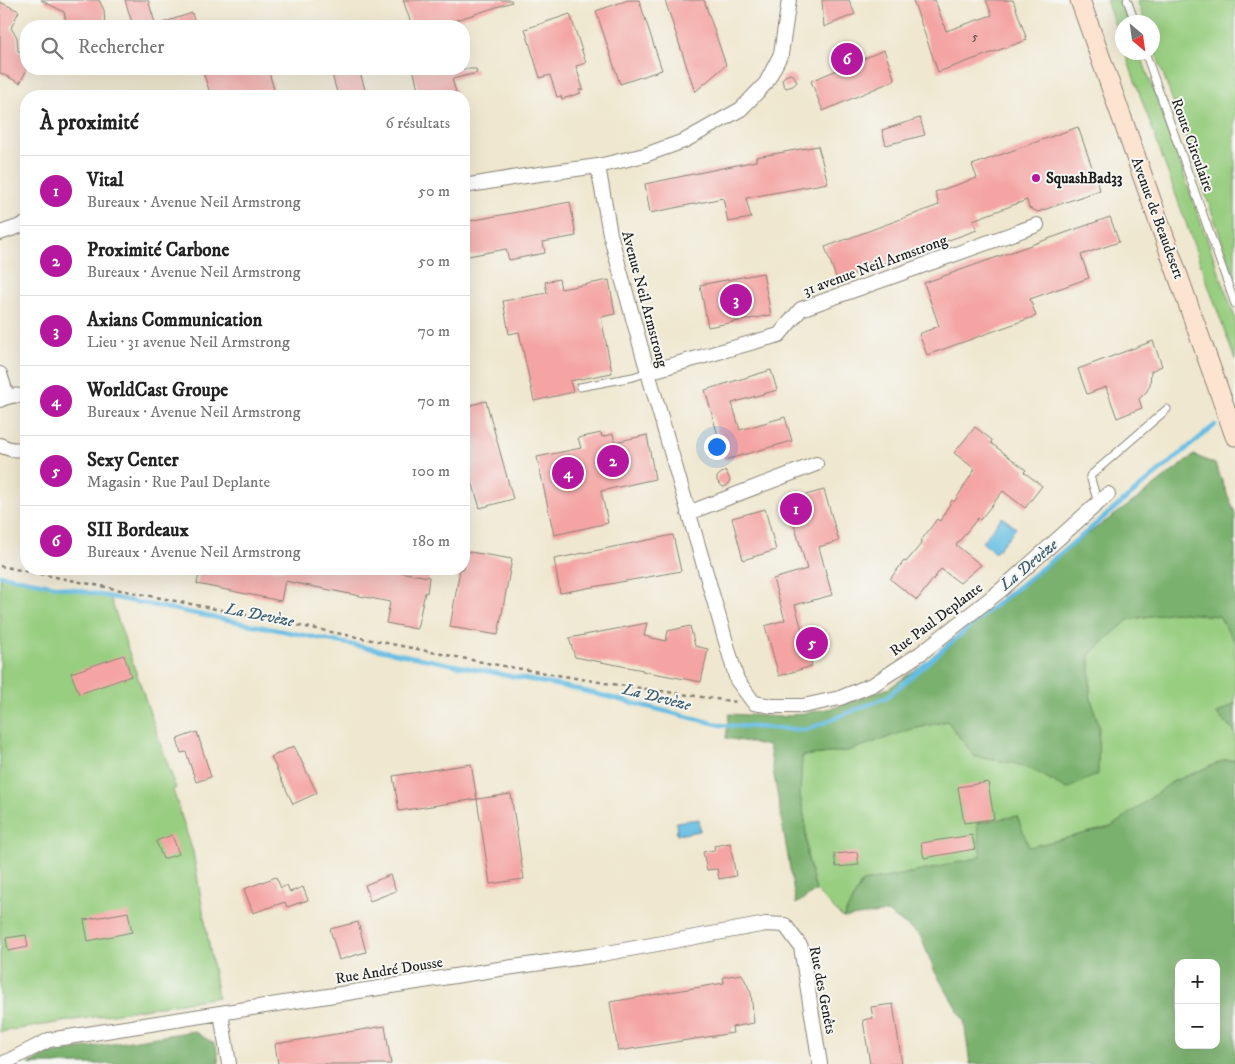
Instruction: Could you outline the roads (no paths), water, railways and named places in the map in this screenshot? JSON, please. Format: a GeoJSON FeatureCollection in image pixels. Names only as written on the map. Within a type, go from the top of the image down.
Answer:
{"type":"FeatureCollection","features":[{"type":"Feature","properties":{"kind":"main road","name":"Avenue de Beaudesert"},"geometry":{"type":"LineString","coordinates":[[1080,0],[1235,436]]}},
{"type":"Feature","properties":{"kind":"street"},"geometry":{"type":"LineString","coordinates":[[470,185],[598,166],[646,155],[684,141],[741,109],[766,83],[781,54],[789,0]]}},
{"type":"Feature","properties":{"kind":"street","name":"Avenue Neil Armstrong"},"geometry":{"type":"LineString","coordinates":[[598,166],[610,234],[688,513],[737,680],[754,703]]}},
{"type":"Feature","properties":{"kind":"street","name":"31 avenue Neil Armstrong"},"geometry":{"type":"LineString","coordinates":[[648,372],[779,335],[801,309],[1037,225]]}},
{"type":"Feature","properties":{"kind":"street"},"geometry":{"type":"LineString","coordinates":[[0,233],[20,226]]}},
{"type":"Feature","properties":{"kind":"street"},"geometry":{"type":"LineString","coordinates":[[0,374],[3,398],[15,395],[20,396]]}},
{"type":"Feature","properties":{"kind":"street"},"geometry":{"type":"LineString","coordinates":[[0,445],[7,449],[20,449]]}},
{"type":"Feature","properties":{"kind":"street"},"geometry":{"type":"LineString","coordinates":[[688,513],[816,464]]}},
{"type":"Feature","properties":{"kind":"street","name":"Rue Paul Deplante"},"geometry":{"type":"LineString","coordinates":[[754,703],[772,706],[803,706],[840,698],[874,684],[920,653],[994,596],[1103,499]]}},
{"type":"Feature","properties":{"kind":"street","name":"Rue André Dousse"},"geometry":{"type":"LineString","coordinates":[[2,1064],[49,1040],[597,955],[766,924],[785,925]]}},
{"type":"Feature","properties":{"kind":"street","name":"Rue des Genêts"},"geometry":{"type":"LineString","coordinates":[[785,925],[801,947],[820,1064]]}},
{"type":"Feature","properties":{"kind":"street"},"geometry":{"type":"LineString","coordinates":[[221,1013],[229,1064]]}},
{"type":"Feature","properties":{"kind":"lane"},"geometry":{"type":"LineString","coordinates":[[1127,0],[1132,15]]}},
{"type":"Feature","properties":{"kind":"lane","name":"Route Circulaire"},"geometry":{"type":"LineString","coordinates":[[1149,60],[1235,304]]}},
{"type":"Feature","properties":{"kind":"lane"},"geometry":{"type":"LineString","coordinates":[[580,387],[633,377],[648,372]]}},
{"type":"Feature","properties":{"kind":"lane"},"geometry":{"type":"LineString","coordinates":[[1103,499],[1090,476],[1168,409]]}},
{"type":"Feature","properties":{"kind":"water"},"geometry":{"type":"Polygon","coordinates":[[[1002,517],[1016,528],[995,553],[982,542],[1002,517]]]}},
{"type":"Feature","properties":{"kind":"water"},"geometry":{"type":"Polygon","coordinates":[[[699,819],[700,831],[677,835],[676,822],[699,819]]]}},
{"type":"Feature","properties":{"kind":"waterway","name":"La Devèze"},"geometry":{"type":"LineString","coordinates":[[0,575],[576,689],[721,725],[806,730],[887,697],[988,611],[1215,425]]}},
{"type":"Feature","properties":{"kind":"place","name":"SII Bordeaux"},"geometry":{"type":"Point","coordinates":[847,59]}},
{"type":"Feature","properties":{"kind":"place","name":"SquashBad33"},"geometry":{"type":"Point","coordinates":[1036,178]}},
{"type":"Feature","properties":{"kind":"place","name":"Axians Communication"},"geometry":{"type":"Point","coordinates":[736,300]}},
{"type":"Feature","properties":{"kind":"place","name":"Proximité Carbone"},"geometry":{"type":"Point","coordinates":[613,461]}},
{"type":"Feature","properties":{"kind":"place","name":"WorldCast Groupe"},"geometry":{"type":"Point","coordinates":[568,473]}},
{"type":"Feature","properties":{"kind":"place","name":"Vital"},"geometry":{"type":"Point","coordinates":[796,509]}},
{"type":"Feature","properties":{"kind":"place","name":"Sexy Center"},"geometry":{"type":"Point","coordinates":[812,643]}}]}
